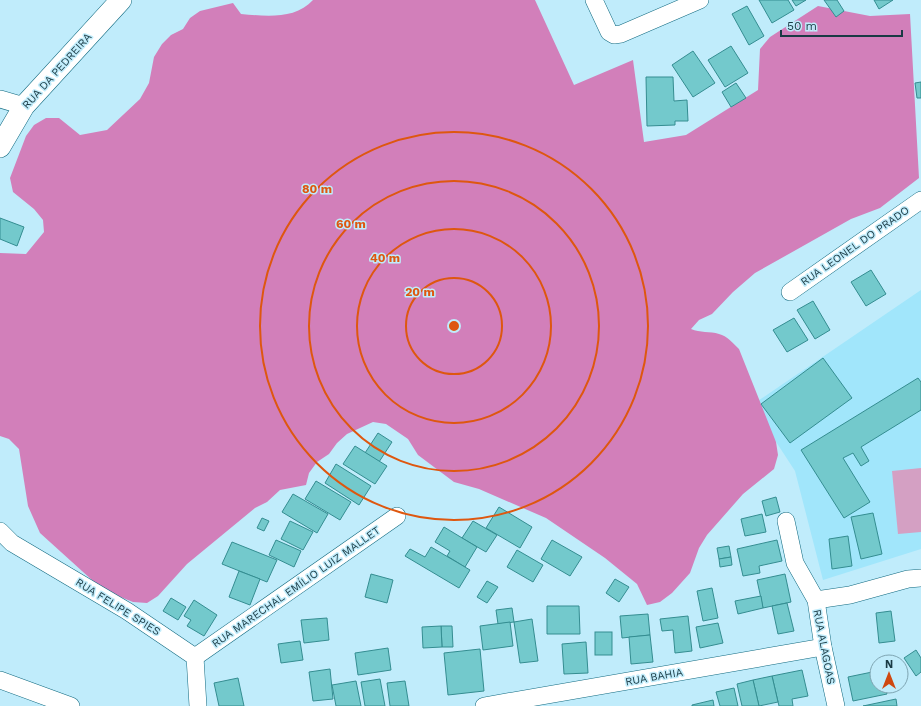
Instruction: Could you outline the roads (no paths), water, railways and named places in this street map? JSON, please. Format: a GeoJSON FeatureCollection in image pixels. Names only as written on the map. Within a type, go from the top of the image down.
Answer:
{"type":"FeatureCollection","features":[{"type":"Feature","properties":{"kind":"street","name":"RUA DA PEDREIRA"},"geometry":{"type":"LineString","coordinates":[[0,147],[24,106],[121,0]]}},
{"type":"Feature","properties":{"kind":"street"},"geometry":{"type":"LineString","coordinates":[[594,0],[609,32],[614,35],[621,34],[698,1]]}},
{"type":"Feature","properties":{"kind":"street"},"geometry":{"type":"LineString","coordinates":[[0,99],[24,106]]}},
{"type":"Feature","properties":{"kind":"street","name":"RUA LEONEL DO PRADO"},"geometry":{"type":"LineString","coordinates":[[790,292],[921,200]]}},
{"type":"Feature","properties":{"kind":"street","name":"RUA MARECHAL EMÍLIO LUIZ MALLET"},"geometry":{"type":"LineString","coordinates":[[195,657],[397,516]]}},
{"type":"Feature","properties":{"kind":"street","name":"RUA ALAGOAS"},"geometry":{"type":"LineString","coordinates":[[786,521],[795,562],[816,600],[823,647],[836,706]]}},
{"type":"Feature","properties":{"kind":"street","name":"RUA FELIPE SPIES"},"geometry":{"type":"LineString","coordinates":[[0,531],[12,544],[127,611],[195,657]]}},
{"type":"Feature","properties":{"kind":"street"},"geometry":{"type":"LineString","coordinates":[[816,600],[850,595],[908,579],[921,578]]}},
{"type":"Feature","properties":{"kind":"street","name":"RUA BAHIA"},"geometry":{"type":"LineString","coordinates":[[484,706],[823,647]]}},
{"type":"Feature","properties":{"kind":"street"},"geometry":{"type":"LineString","coordinates":[[195,657],[198,706]]}},
{"type":"Feature","properties":{"kind":"street"},"geometry":{"type":"LineString","coordinates":[[0,680],[71,706]]}}]}
